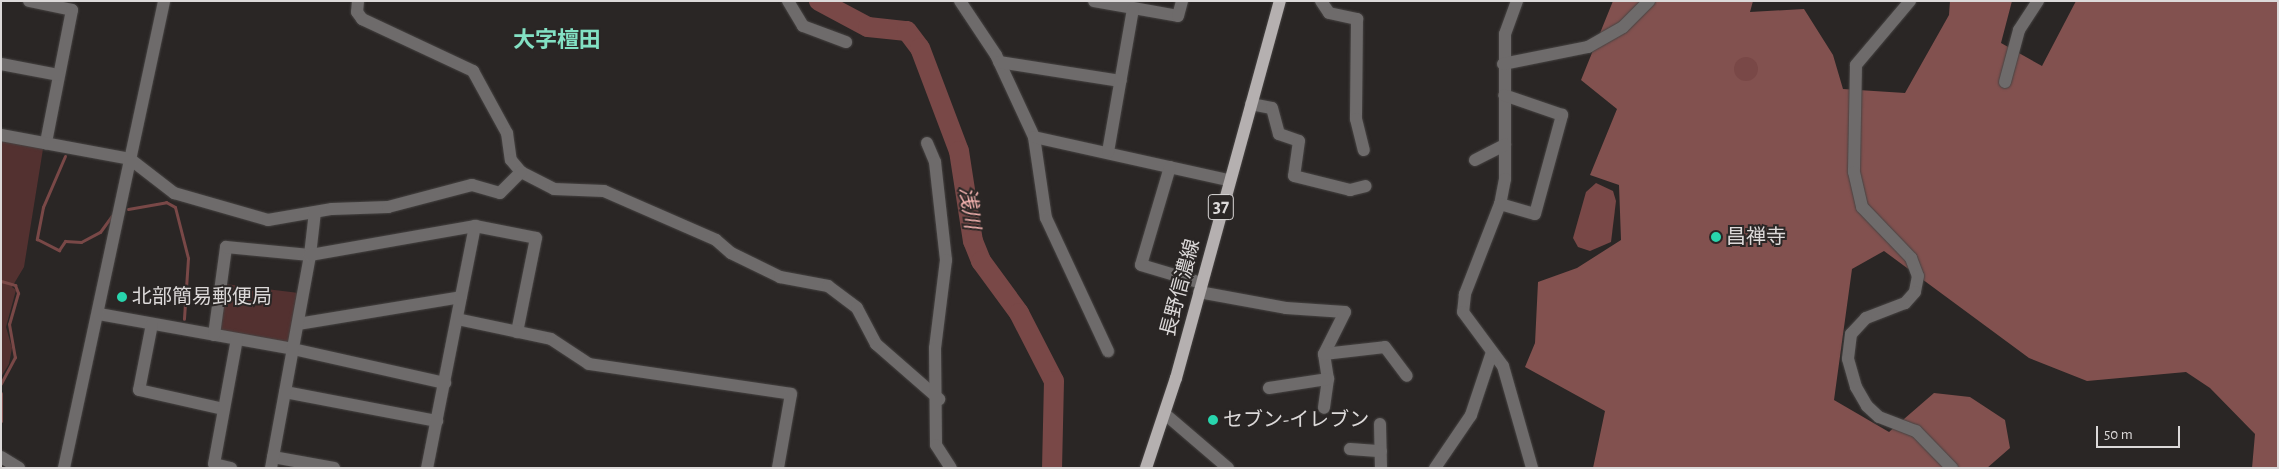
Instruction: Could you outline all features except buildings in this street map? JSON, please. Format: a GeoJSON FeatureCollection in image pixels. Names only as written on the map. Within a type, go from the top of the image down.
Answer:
{"type":"FeatureCollection","features":[{"type":"Feature","properties":{"kind":"main road","name":"長野信濃線"},"geometry":{"type":"LineString","coordinates":[[1146,468],[1165,414],[1228,180],[1280,1]]}},
{"type":"Feature","properties":{"kind":"street"},"geometry":{"type":"LineString","coordinates":[[29,1],[72,10],[46,143]]}},
{"type":"Feature","properties":{"kind":"street"},"geometry":{"type":"LineString","coordinates":[[64,468],[99,314],[164,1]]}},
{"type":"Feature","properties":{"kind":"street"},"geometry":{"type":"LineString","coordinates":[[358,1],[357,12],[362,19],[473,71],[507,134],[511,160],[521,172],[554,188],[604,191],[716,240],[731,253],[780,277],[828,286],[857,308],[876,344],[939,399]]}},
{"type":"Feature","properties":{"kind":"street"},"geometry":{"type":"LineString","coordinates":[[788,1],[803,26],[846,42]]}},
{"type":"Feature","properties":{"kind":"street"},"geometry":{"type":"LineString","coordinates":[[960,1],[1000,62],[1034,136],[1046,218],[1108,351]]}},
{"type":"Feature","properties":{"kind":"street"},"geometry":{"type":"LineString","coordinates":[[1094,1],[1178,16],[1182,1]]}},
{"type":"Feature","properties":{"kind":"street"},"geometry":{"type":"LineString","coordinates":[[1321,1],[1328,12],[1357,18],[1356,119],[1364,150]]}},
{"type":"Feature","properties":{"kind":"street"},"geometry":{"type":"LineString","coordinates":[[1517,1],[1505,34],[1503,64],[1506,145],[1500,204],[1463,302],[1463,312],[1509,382],[1532,468]]}},
{"type":"Feature","properties":{"kind":"street"},"geometry":{"type":"LineString","coordinates":[[1503,64],[1588,47],[1623,27],[1648,1]]}},
{"type":"Feature","properties":{"kind":"street"},"geometry":{"type":"LineString","coordinates":[[1910,1],[1856,65],[1854,172],[1862,207],[1911,258],[1918,276],[1915,292],[1905,303],[1866,318],[1852,334],[1848,359],[1856,387],[1868,406],[1879,417],[1916,431],[1952,468]]}},
{"type":"Feature","properties":{"kind":"street"},"geometry":{"type":"LineString","coordinates":[[2005,82],[2019,30],[2038,1]]}},
{"type":"Feature","properties":{"kind":"street"},"geometry":{"type":"LineString","coordinates":[[1108,152],[1133,9]]}},
{"type":"Feature","properties":{"kind":"street"},"geometry":{"type":"LineString","coordinates":[[1000,62],[1120,81]]}},
{"type":"Feature","properties":{"kind":"street"},"geometry":{"type":"LineString","coordinates":[[1,64],[58,75]]}},
{"type":"Feature","properties":{"kind":"street"},"geometry":{"type":"LineString","coordinates":[[1500,204],[1535,214],[1562,115],[1504,95]]}},
{"type":"Feature","properties":{"kind":"street"},"geometry":{"type":"LineString","coordinates":[[1250,104],[1272,108],[1279,134],[1299,140],[1294,176],[1350,190],[1366,186]]}},
{"type":"Feature","properties":{"kind":"street"},"geometry":{"type":"LineString","coordinates":[[1,135],[130,159],[174,193],[268,220],[315,212],[388,207],[472,185],[500,193],[521,172]]}},
{"type":"Feature","properties":{"kind":"street"},"geometry":{"type":"LineString","coordinates":[[1034,136],[1228,180]]}},
{"type":"Feature","properties":{"kind":"street"},"geometry":{"type":"LineString","coordinates":[[926,143],[935,162],[946,260],[935,348],[939,399],[936,445],[951,468]]}},
{"type":"Feature","properties":{"kind":"street"},"geometry":{"type":"LineString","coordinates":[[1475,160],[1506,145]]}},
{"type":"Feature","properties":{"kind":"street"},"geometry":{"type":"LineString","coordinates":[[1170,166],[1141,265],[1200,287],[1286,308],[1345,312],[1324,354],[1328,379],[1324,408]]}},
{"type":"Feature","properties":{"kind":"street"},"geometry":{"type":"LineString","coordinates":[[315,212],[310,255],[272,462],[334,468]]}},
{"type":"Feature","properties":{"kind":"street"},"geometry":{"type":"LineString","coordinates":[[427,468],[475,226]]}},
{"type":"Feature","properties":{"kind":"street"},"geometry":{"type":"LineString","coordinates":[[214,335],[226,247],[310,255],[475,226],[536,238],[517,332]]}},
{"type":"Feature","properties":{"kind":"street"},"geometry":{"type":"LineString","coordinates":[[298,324],[461,298]]}},
{"type":"Feature","properties":{"kind":"street"},"geometry":{"type":"LineString","coordinates":[[99,314],[293,349],[445,383]]}},
{"type":"Feature","properties":{"kind":"street"},"geometry":{"type":"LineString","coordinates":[[457,319],[551,339],[589,364],[791,394],[778,468]]}},
{"type":"Feature","properties":{"kind":"street"},"geometry":{"type":"LineString","coordinates":[[152,324],[139,390],[223,409]]}},
{"type":"Feature","properties":{"kind":"street"},"geometry":{"type":"LineString","coordinates":[[231,468],[214,464],[223,409],[238,339]]}},
{"type":"Feature","properties":{"kind":"street"},"geometry":{"type":"LineString","coordinates":[[1324,354],[1385,346],[1407,376]]}},
{"type":"Feature","properties":{"kind":"street"},"geometry":{"type":"LineString","coordinates":[[1435,468],[1471,415],[1491,355]]}},
{"type":"Feature","properties":{"kind":"street"},"geometry":{"type":"LineString","coordinates":[[1269,388],[1328,379]]}},
{"type":"Feature","properties":{"kind":"street"},"geometry":{"type":"LineString","coordinates":[[285,392],[437,421]]}},
{"type":"Feature","properties":{"kind":"street"},"geometry":{"type":"LineString","coordinates":[[1165,414],[1228,468]]}},
{"type":"Feature","properties":{"kind":"street"},"geometry":{"type":"LineString","coordinates":[[1380,424],[1381,468]]}},
{"type":"Feature","properties":{"kind":"street"},"geometry":{"type":"LineString","coordinates":[[1350,449],[1381,451]]}},
{"type":"Feature","properties":{"kind":"street"},"geometry":{"type":"LineString","coordinates":[[1,458],[19,468]]}},
{"type":"Feature","properties":{"kind":"shaded area"},"geometry":{"type":"Polygon","coordinates":[[[1613,1],[1753,1],[1750,12],[1804,9],[1833,55],[1843,89],[1905,93],[1949,15],[1950,1],[2012,1],[2001,43],[2042,66],[2076,1],[2278,1],[2278,468],[2252,468],[2255,434],[2210,388],[2186,372],[2087,381],[2029,358],[1884,251],[1852,269],[1834,400],[1889,432],[1934,393],[1970,397],[2005,420],[2010,448],[1987,468],[1593,468],[1605,411],[1525,367],[1535,343],[1538,282],[1577,268],[1621,240],[1619,185],[1590,175],[1617,109],[1581,80],[1613,1]]]}},
{"type":"Feature","properties":{"kind":"shaded area"},"geometry":{"type":"Polygon","coordinates":[[[1746,57],[1755,60],[1758,69],[1755,78],[1746,81],[1737,78],[1734,69],[1737,60],[1746,57]]]}},
{"type":"Feature","properties":{"kind":"shaded area"},"geometry":{"type":"Polygon","coordinates":[[[1,141],[43,149],[24,267],[12,287],[16,290],[6,327],[12,348],[9,364],[1,377],[1,141]]]}},
{"type":"Feature","properties":{"kind":"shaded area"},"geometry":{"type":"Polygon","coordinates":[[[1596,183],[1613,191],[1616,201],[1611,242],[1590,251],[1578,247],[1573,238],[1586,192],[1596,183]]]}},
{"type":"Feature","properties":{"kind":"shaded area"},"geometry":{"type":"Polygon","coordinates":[[[225,284],[299,293],[291,346],[218,334],[225,284]]]}},
{"type":"Feature","properties":{"kind":"waterway","name":"浅川"},"geometry":{"type":"LineString","coordinates":[[819,1],[868,27],[907,31],[920,48],[959,151],[973,241],[981,261],[1019,313],[1054,381],[1052,468]]}},
{"type":"Feature","properties":{"kind":"waterway"},"geometry":{"type":"LineString","coordinates":[[65,156],[43,207],[37,239],[59,250],[65,241],[81,242],[100,232],[114,213]]}},
{"type":"Feature","properties":{"kind":"waterway"},"geometry":{"type":"LineString","coordinates":[[128,209],[166,202],[175,207],[188,258],[184,319]]}},
{"type":"Feature","properties":{"kind":"waterway"},"geometry":{"type":"LineString","coordinates":[[1,281],[15,285],[18,293],[9,324],[15,357],[1,383]]}},
{"type":"Feature","properties":{"kind":"waterway"},"geometry":{"type":"LineString","coordinates":[[1,393],[1,421]]}},
{"type":"Feature","properties":{"kind":"place","name":"昌禅寺"},"geometry":{"type":"Point","coordinates":[1716,237]}},
{"type":"Feature","properties":{"kind":"place","name":"北部簡易郵便局"},"geometry":{"type":"Point","coordinates":[122,297]}},
{"type":"Feature","properties":{"kind":"place","name":"セブン-イレブン"},"geometry":{"type":"Point","coordinates":[1213,420]}},
{"type":"Feature","properties":{"kind":"district","name":"大字檀田"},"geometry":{"type":"Point","coordinates":[557,41]}}]}
